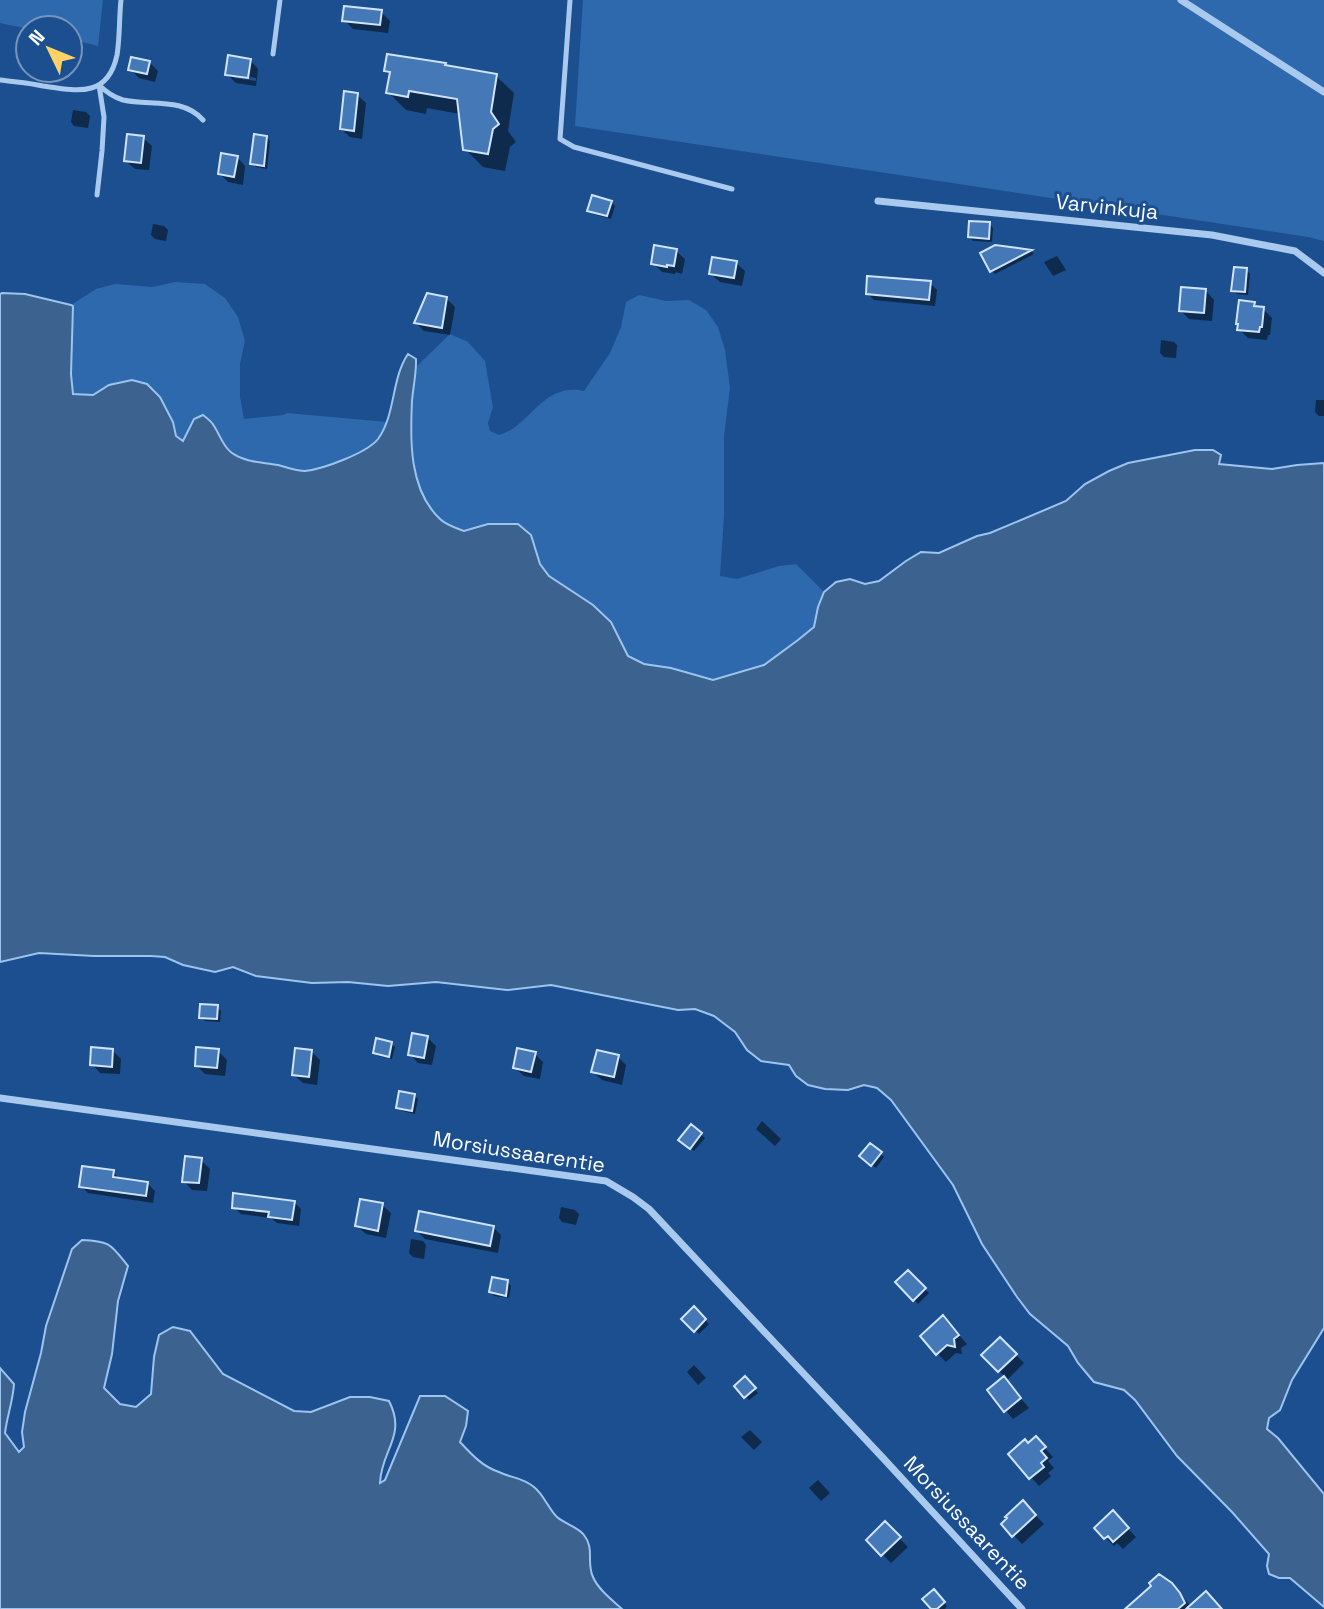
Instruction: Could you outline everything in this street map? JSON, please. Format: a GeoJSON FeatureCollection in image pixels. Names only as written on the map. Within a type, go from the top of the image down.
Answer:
{"type":"FeatureCollection","features":[{"type":"Feature","properties":{"kind":"street"},"geometry":{"type":"LineString","coordinates":[[1181,0],[1324,92]]}},
{"type":"Feature","properties":{"kind":"street","name":"Varvinkuja"},"geometry":{"type":"LineString","coordinates":[[878,201],[1212,235],[1295,251],[1324,273]]}},
{"type":"Feature","properties":{"kind":"street","name":"Morsiussaarentie"},"geometry":{"type":"LineString","coordinates":[[0,1098],[606,1181],[649,1209],[1022,1609]]}},
{"type":"Feature","properties":{"kind":"lane"},"geometry":{"type":"LineString","coordinates":[[0,80],[69,90],[88,90],[99,86],[109,75],[117,56],[121,0]]}},
{"type":"Feature","properties":{"kind":"lane"},"geometry":{"type":"LineString","coordinates":[[273,54],[280,0]]}},
{"type":"Feature","properties":{"kind":"lane"},"geometry":{"type":"LineString","coordinates":[[570,0],[561,139],[575,147],[732,189]]}},
{"type":"Feature","properties":{"kind":"lane"},"geometry":{"type":"LineString","coordinates":[[99,86],[108,94],[124,100],[176,105],[196,112],[203,120]]}},
{"type":"Feature","properties":{"kind":"lane"},"geometry":{"type":"LineString","coordinates":[[97,195],[104,117],[99,86]]}},
{"type":"Feature","properties":{"kind":"shaded area"},"geometry":{"type":"Polygon","coordinates":[[[0,0],[103,0],[98,46],[84,42],[84,14],[14,14],[14,26],[0,23],[0,0]]]}},
{"type":"Feature","properties":{"kind":"shaded area"},"geometry":{"type":"Polygon","coordinates":[[[583,0],[1324,0],[1324,241],[575,126],[583,0]]]}},
{"type":"Feature","properties":{"kind":"shaded area"},"geometry":{"type":"Polygon","coordinates":[[[175,282],[205,284],[225,298],[238,317],[245,341],[240,364],[240,397],[244,419],[287,413],[387,422],[377,439],[366,450],[304,471],[248,461],[231,452],[214,425],[194,419],[184,441],[176,436],[173,422],[109,385],[93,395],[73,394],[71,305],[96,289],[115,284],[153,287],[175,282]]]}},
{"type":"Feature","properties":{"kind":"shaded area"},"geometry":{"type":"Polygon","coordinates":[[[2,293],[25,294],[73,306],[73,394],[93,395],[109,385],[132,380],[147,384],[160,397],[173,422],[176,436],[183,441],[194,419],[203,415],[213,425],[226,448],[237,456],[298,470],[313,470],[344,460],[378,439],[388,419],[399,374],[408,354],[416,359],[411,416],[414,464],[422,494],[440,519],[464,531],[488,524],[518,524],[531,535],[540,564],[549,576],[593,605],[611,622],[628,656],[644,664],[671,668],[713,680],[764,665],[798,640],[814,627],[824,592],[836,582],[850,579],[865,584],[879,581],[921,552],[939,553],[1066,501],[1085,484],[1128,463],[1195,450],[1213,450],[1221,455],[1219,464],[1272,469],[1324,463],[1324,1328],[1292,1380],[1280,1410],[1269,1418],[1267,1429],[1278,1438],[1324,1494],[1324,1607],[1290,1578],[1269,1574],[1269,1554],[1177,1456],[1135,1400],[1124,1390],[1094,1382],[1068,1346],[1030,1314],[982,1244],[953,1185],[891,1100],[877,1088],[864,1085],[848,1090],[825,1089],[808,1085],[796,1076],[789,1065],[761,1061],[747,1050],[735,1032],[714,1016],[695,1009],[678,1010],[551,985],[507,990],[436,982],[388,986],[348,982],[312,983],[256,976],[233,967],[215,972],[183,965],[165,957],[151,956],[39,953],[0,962],[2,293]]]}},
{"type":"Feature","properties":{"kind":"shaded area"},"geometry":{"type":"Polygon","coordinates":[[[639,295],[666,301],[689,300],[706,310],[718,327],[725,350],[730,388],[724,436],[724,516],[720,576],[737,579],[779,566],[796,564],[824,592],[814,627],[798,640],[764,665],[713,680],[671,668],[644,664],[628,656],[611,622],[593,605],[549,576],[540,564],[535,545],[464,531],[442,521],[426,503],[417,482],[413,454],[412,401],[417,366],[450,334],[468,342],[485,361],[493,407],[488,423],[490,431],[499,435],[514,428],[553,395],[562,391],[584,391],[610,353],[621,327],[626,302],[639,295]]]}},
{"type":"Feature","properties":{"kind":"shaded area"},"geometry":{"type":"Polygon","coordinates":[[[82,1240],[105,1243],[118,1253],[128,1266],[118,1301],[112,1354],[104,1388],[120,1404],[136,1407],[151,1394],[159,1335],[173,1327],[190,1331],[223,1374],[294,1411],[311,1412],[350,1397],[389,1401],[394,1413],[394,1434],[381,1471],[380,1483],[385,1480],[420,1396],[445,1396],[468,1411],[460,1442],[468,1451],[488,1467],[530,1484],[541,1494],[557,1517],[584,1535],[589,1545],[591,1571],[595,1581],[622,1609],[0,1609],[0,1368],[14,1384],[5,1433],[19,1452],[24,1447],[22,1432],[25,1412],[46,1326],[72,1249],[82,1240]]]}},
{"type":"Feature","properties":{"kind":"building"},"geometry":{"type":"Polygon","coordinates":[[[344,6],[382,10],[380,25],[342,21],[344,6]]]}},
{"type":"Feature","properties":{"kind":"building"},"geometry":{"type":"Polygon","coordinates":[[[387,54],[497,74],[491,112],[499,124],[493,129],[488,154],[463,150],[457,99],[409,91],[408,97],[386,93],[390,72],[384,71],[387,54]]]}},
{"type":"Feature","properties":{"kind":"building"},"geometry":{"type":"Polygon","coordinates":[[[228,55],[251,59],[248,78],[225,75],[228,55]]]}},
{"type":"Feature","properties":{"kind":"building"},"geometry":{"type":"Polygon","coordinates":[[[131,57],[150,61],[147,74],[128,70],[131,57]]]}},
{"type":"Feature","properties":{"kind":"building"},"geometry":{"type":"Polygon","coordinates":[[[344,91],[358,93],[354,131],[340,129],[344,91]]]}},
{"type":"Feature","properties":{"kind":"building"},"geometry":{"type":"Polygon","coordinates":[[[127,134],[144,136],[141,163],[124,161],[127,134]]]}},
{"type":"Feature","properties":{"kind":"building"},"geometry":{"type":"Polygon","coordinates":[[[254,134],[267,136],[264,166],[250,164],[254,134]]]}},
{"type":"Feature","properties":{"kind":"building"},"geometry":{"type":"Polygon","coordinates":[[[221,153],[238,156],[234,177],[218,174],[221,153]]]}},
{"type":"Feature","properties":{"kind":"building"},"geometry":{"type":"Polygon","coordinates":[[[592,195],[612,201],[607,216],[587,211],[592,195]]]}},
{"type":"Feature","properties":{"kind":"building"},"geometry":{"type":"Polygon","coordinates":[[[969,221],[990,222],[989,239],[968,237],[969,221]]]}},
{"type":"Feature","properties":{"kind":"building"},"geometry":{"type":"Polygon","coordinates":[[[654,245],[677,249],[674,266],[651,264],[654,245]]]}},
{"type":"Feature","properties":{"kind":"building"},"geometry":{"type":"Polygon","coordinates":[[[995,245],[1032,250],[990,272],[980,253],[995,245]]]}},
{"type":"Feature","properties":{"kind":"building"},"geometry":{"type":"Polygon","coordinates":[[[712,257],[737,261],[734,278],[709,274],[712,257]]]}},
{"type":"Feature","properties":{"kind":"building"},"geometry":{"type":"Polygon","coordinates":[[[1234,267],[1247,268],[1245,292],[1231,291],[1234,267]]]}},
{"type":"Feature","properties":{"kind":"building"},"geometry":{"type":"Polygon","coordinates":[[[867,276],[931,281],[929,300],[866,294],[867,276]]]}},
{"type":"Feature","properties":{"kind":"building"},"geometry":{"type":"Polygon","coordinates":[[[1181,287],[1206,289],[1204,313],[1179,311],[1181,287]]]}},
{"type":"Feature","properties":{"kind":"building"},"geometry":{"type":"Polygon","coordinates":[[[427,293],[447,297],[442,328],[414,323],[427,293]]]}},
{"type":"Feature","properties":{"kind":"building"},"geometry":{"type":"Polygon","coordinates":[[[1239,300],[1255,302],[1254,306],[1264,307],[1259,332],[1237,330],[1239,300]]]}},
{"type":"Feature","properties":{"kind":"building"},"geometry":{"type":"Polygon","coordinates":[[[200,1004],[218,1005],[217,1019],[199,1018],[200,1004]]]}},
{"type":"Feature","properties":{"kind":"building"},"geometry":{"type":"Polygon","coordinates":[[[412,1033],[428,1036],[424,1058],[408,1055],[412,1033]]]}},
{"type":"Feature","properties":{"kind":"building"},"geometry":{"type":"Polygon","coordinates":[[[376,1038],[392,1042],[389,1057],[373,1053],[376,1038]]]}},
{"type":"Feature","properties":{"kind":"building"},"geometry":{"type":"Polygon","coordinates":[[[91,1047],[113,1049],[112,1067],[90,1065],[91,1047]]]}},
{"type":"Feature","properties":{"kind":"building"},"geometry":{"type":"Polygon","coordinates":[[[196,1047],[219,1049],[217,1068],[195,1066],[196,1047]]]}},
{"type":"Feature","properties":{"kind":"building"},"geometry":{"type":"Polygon","coordinates":[[[295,1048],[312,1050],[309,1077],[292,1075],[295,1048]]]}},
{"type":"Feature","properties":{"kind":"building"},"geometry":{"type":"Polygon","coordinates":[[[517,1048],[536,1052],[531,1072],[513,1068],[517,1048]]]}},
{"type":"Feature","properties":{"kind":"building"},"geometry":{"type":"Polygon","coordinates":[[[597,1050],[619,1055],[614,1077],[591,1072],[597,1050]]]}},
{"type":"Feature","properties":{"kind":"building"},"geometry":{"type":"Polygon","coordinates":[[[399,1091],[415,1094],[412,1111],[396,1108],[399,1091]]]}},
{"type":"Feature","properties":{"kind":"building"},"geometry":{"type":"Polygon","coordinates":[[[691,1124],[702,1133],[690,1149],[678,1140],[691,1124]]]}},
{"type":"Feature","properties":{"kind":"building"},"geometry":{"type":"Polygon","coordinates":[[[870,1143],[882,1152],[871,1166],[859,1156],[870,1143]]]}},
{"type":"Feature","properties":{"kind":"building"},"geometry":{"type":"Polygon","coordinates":[[[185,1156],[202,1158],[199,1183],[182,1182],[185,1156]]]}},
{"type":"Feature","properties":{"kind":"building"},"geometry":{"type":"Polygon","coordinates":[[[82,1166],[114,1170],[113,1177],[148,1182],[146,1196],[79,1187],[82,1166]]]}},
{"type":"Feature","properties":{"kind":"building"},"geometry":{"type":"Polygon","coordinates":[[[233,1193],[295,1201],[292,1220],[268,1217],[269,1212],[232,1208],[233,1193]]]}},
{"type":"Feature","properties":{"kind":"building"},"geometry":{"type":"Polygon","coordinates":[[[360,1199],[383,1203],[378,1231],[355,1226],[360,1199]]]}},
{"type":"Feature","properties":{"kind":"building"},"geometry":{"type":"Polygon","coordinates":[[[419,1211],[494,1226],[490,1246],[415,1231],[419,1211]]]}},
{"type":"Feature","properties":{"kind":"building"},"geometry":{"type":"Polygon","coordinates":[[[908,1270],[926,1288],[913,1301],[895,1282],[908,1270]]]}},
{"type":"Feature","properties":{"kind":"building"},"geometry":{"type":"Polygon","coordinates":[[[492,1277],[508,1280],[506,1296],[489,1292],[492,1277]]]}},
{"type":"Feature","properties":{"kind":"building"},"geometry":{"type":"Polygon","coordinates":[[[694,1306],[706,1319],[694,1332],[681,1319],[694,1306]]]}},
{"type":"Feature","properties":{"kind":"building"},"geometry":{"type":"Polygon","coordinates":[[[943,1315],[959,1335],[954,1339],[955,1347],[947,1345],[936,1355],[920,1336],[943,1315]]]}},
{"type":"Feature","properties":{"kind":"building"},"geometry":{"type":"Polygon","coordinates":[[[1000,1337],[1017,1354],[998,1372],[981,1355],[1000,1337]]]}},
{"type":"Feature","properties":{"kind":"building"},"geometry":{"type":"Polygon","coordinates":[[[745,1376],[756,1388],[744,1398],[734,1386],[745,1376]]]}},
{"type":"Feature","properties":{"kind":"building"},"geometry":{"type":"Polygon","coordinates":[[[1004,1376],[1021,1398],[1004,1412],[987,1390],[1004,1376]]]}},
{"type":"Feature","properties":{"kind":"building"},"geometry":{"type":"Polygon","coordinates":[[[1036,1436],[1046,1447],[1041,1451],[1047,1458],[1041,1463],[1044,1467],[1029,1479],[1008,1454],[1025,1439],[1028,1443],[1036,1436]]]}},
{"type":"Feature","properties":{"kind":"building"},"geometry":{"type":"Polygon","coordinates":[[[1023,1500],[1036,1515],[1012,1537],[1001,1524],[1023,1500]]]}},
{"type":"Feature","properties":{"kind":"building"},"geometry":{"type":"Polygon","coordinates":[[[1113,1510],[1129,1528],[1113,1542],[1108,1536],[1104,1539],[1094,1528],[1113,1510]]]}},
{"type":"Feature","properties":{"kind":"building"},"geometry":{"type":"Polygon","coordinates":[[[885,1521],[901,1537],[881,1556],[866,1540],[885,1521]]]}},
{"type":"Feature","properties":{"kind":"building"},"geometry":{"type":"Polygon","coordinates":[[[1159,1574],[1172,1583],[1185,1603],[1178,1609],[1125,1609],[1151,1586],[1149,1583],[1159,1574]]]}},
{"type":"Feature","properties":{"kind":"building"},"geometry":{"type":"Polygon","coordinates":[[[934,1589],[945,1602],[937,1609],[931,1609],[922,1599],[934,1589]]]}},
{"type":"Feature","properties":{"kind":"building"},"geometry":{"type":"Polygon","coordinates":[[[1206,1591],[1222,1609],[1186,1609],[1206,1591]]]}}]}
